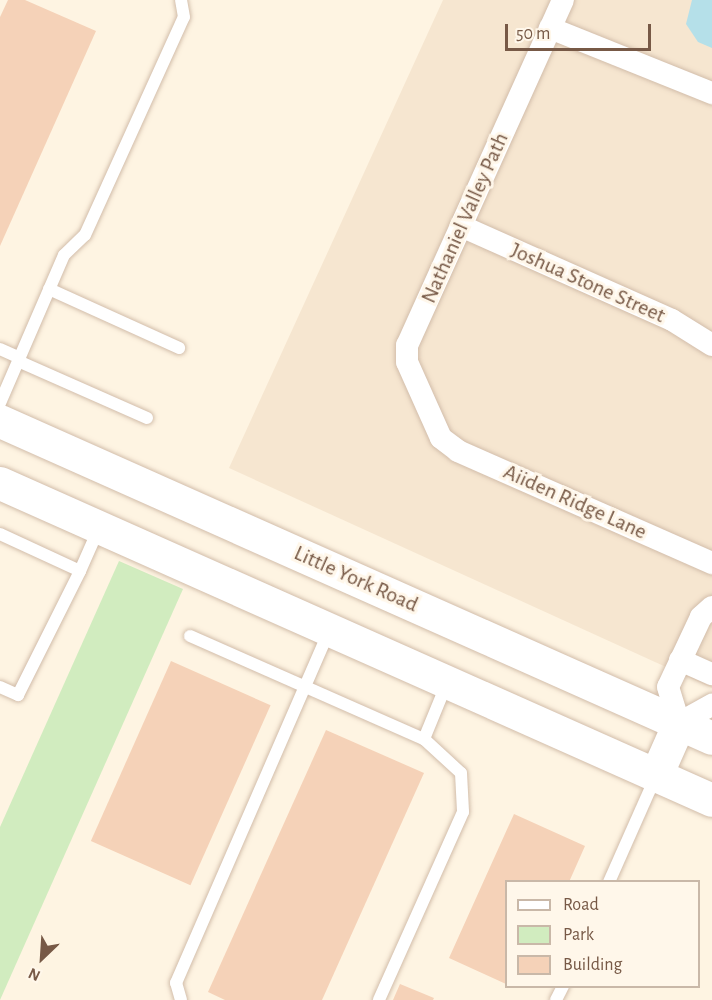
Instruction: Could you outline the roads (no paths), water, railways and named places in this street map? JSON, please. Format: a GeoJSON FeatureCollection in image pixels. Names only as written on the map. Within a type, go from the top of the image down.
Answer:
{"type":"FeatureCollection","features":[{"type":"Feature","properties":{"kind":"main road","name":"Little York Road"},"geometry":{"type":"LineString","coordinates":[[0,421],[712,738]]}},
{"type":"Feature","properties":{"kind":"main road"},"geometry":{"type":"LineString","coordinates":[[0,483],[712,800]]}},
{"type":"Feature","properties":{"kind":"main road"},"geometry":{"type":"LineString","coordinates":[[656,775],[679,723]]}},
{"type":"Feature","properties":{"kind":"street","name":"Nathaniel Valley Path"},"geometry":{"type":"LineString","coordinates":[[441,438],[407,362],[407,345],[563,0]]}},
{"type":"Feature","properties":{"kind":"street"},"geometry":{"type":"LineString","coordinates":[[550,28],[712,93]]}},
{"type":"Feature","properties":{"kind":"street","name":"Joshua Stone Street"},"geometry":{"type":"LineString","coordinates":[[461,226],[672,320],[712,345]]}},
{"type":"Feature","properties":{"kind":"street","name":"Aiiden Ridge Lane"},"geometry":{"type":"LineString","coordinates":[[441,438],[458,451],[712,563]]}},
{"type":"Feature","properties":{"kind":"street"},"geometry":{"type":"LineString","coordinates":[[712,607],[680,660],[668,687],[679,723],[712,705]]}},
{"type":"Feature","properties":{"kind":"street"},"geometry":{"type":"LineString","coordinates":[[680,660],[712,674]]}},
{"type":"Feature","properties":{"kind":"lane"},"geometry":{"type":"LineString","coordinates":[[0,403],[64,255],[85,235],[184,17],[181,0]]}},
{"type":"Feature","properties":{"kind":"lane"},"geometry":{"type":"LineString","coordinates":[[49,289],[179,348]]}},
{"type":"Feature","properties":{"kind":"lane"},"geometry":{"type":"LineString","coordinates":[[0,349],[147,418]]}},
{"type":"Feature","properties":{"kind":"lane"},"geometry":{"type":"LineString","coordinates":[[0,687],[18,695],[100,527]]}},
{"type":"Feature","properties":{"kind":"lane"},"geometry":{"type":"LineString","coordinates":[[0,534],[80,570]]}},
{"type":"Feature","properties":{"kind":"lane"},"geometry":{"type":"LineString","coordinates":[[181,1000],[176,983],[330,629]]}},
{"type":"Feature","properties":{"kind":"lane"},"geometry":{"type":"LineString","coordinates":[[190,636],[423,738],[461,773],[463,812],[379,1000]]}},
{"type":"Feature","properties":{"kind":"lane"},"geometry":{"type":"LineString","coordinates":[[423,738],[448,682]]}},
{"type":"Feature","properties":{"kind":"lane"},"geometry":{"type":"LineString","coordinates":[[610,880],[656,775]]}},
{"type":"Feature","properties":{"kind":"water"},"geometry":{"type":"Polygon","coordinates":[[[692,0],[712,0],[712,48],[698,42],[686,24],[692,0]]]}}]}
